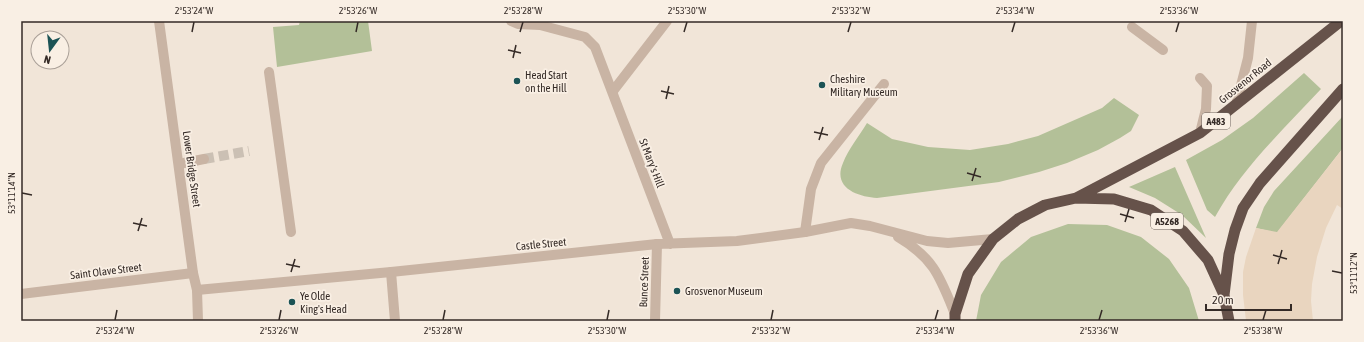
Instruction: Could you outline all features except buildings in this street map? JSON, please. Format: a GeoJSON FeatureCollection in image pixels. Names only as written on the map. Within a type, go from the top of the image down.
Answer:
{"type":"FeatureCollection","features":[{"type":"Feature","properties":{"kind":"highway","name":"Grosvenor Road"},"geometry":{"type":"LineString","coordinates":[[1076,198],[1200,133],[1341,21]]}},
{"type":"Feature","properties":{"kind":"highway"},"geometry":{"type":"LineString","coordinates":[[1224,295],[1229,254],[1235,230],[1243,208],[1260,183],[1343,88]]}},
{"type":"Feature","properties":{"kind":"highway","name":"A5268"},"geometry":{"type":"LineString","coordinates":[[955,318],[968,274],[993,239],[1018,219],[1046,205],[1076,198],[1114,199],[1151,210],[1183,231],[1208,260],[1224,295],[1228,321]]}},
{"type":"Feature","properties":{"kind":"street","name":"Lower Bridge Street"},"geometry":{"type":"LineString","coordinates":[[159,21],[193,273],[197,290],[198,321]]}},
{"type":"Feature","properties":{"kind":"street","name":"St Mary's Hill"},"geometry":{"type":"LineString","coordinates":[[511,21],[518,24],[540,25],[585,37],[595,47],[670,244]]}},
{"type":"Feature","properties":{"kind":"street"},"geometry":{"type":"LineString","coordinates":[[613,91],[668,21]]}},
{"type":"Feature","properties":{"kind":"street"},"geometry":{"type":"LineString","coordinates":[[1236,105],[1248,58],[1252,21]]}},
{"type":"Feature","properties":{"kind":"street"},"geometry":{"type":"LineString","coordinates":[[1132,27],[1163,50]]}},
{"type":"Feature","properties":{"kind":"street"},"geometry":{"type":"LineString","coordinates":[[269,72],[291,232]]}},
{"type":"Feature","properties":{"kind":"street"},"geometry":{"type":"LineString","coordinates":[[1200,78],[1207,86],[1206,109],[1200,133]]}},
{"type":"Feature","properties":{"kind":"street"},"geometry":{"type":"LineString","coordinates":[[805,232],[811,189],[821,163],[884,84]]}},
{"type":"Feature","properties":{"kind":"street"},"geometry":{"type":"LineString","coordinates":[[179,164],[204,158]]}},
{"type":"Feature","properties":{"kind":"street","name":"Castle Street"},"geometry":{"type":"LineString","coordinates":[[197,290],[391,272],[657,244],[737,241],[851,224],[870,226],[927,241],[948,243],[993,239]]}},
{"type":"Feature","properties":{"kind":"street","name":"Castle Street"},"geometry":{"type":"LineString","coordinates":[[887,231],[904,240],[923,254],[931,264],[942,283],[955,318]]}},
{"type":"Feature","properties":{"kind":"street","name":"Bunce Street"},"geometry":{"type":"LineString","coordinates":[[655,321],[657,244]]}},
{"type":"Feature","properties":{"kind":"street"},"geometry":{"type":"LineString","coordinates":[[391,272],[395,321]]}},
{"type":"Feature","properties":{"kind":"street","name":"Saint Olave Street"},"geometry":{"type":"LineString","coordinates":[[21,294],[193,273]]}},
{"type":"Feature","properties":{"kind":"green space"},"geometry":{"type":"Polygon","coordinates":[[[300,21],[368,21],[372,51],[277,67],[273,27],[299,25],[300,21]]]}},
{"type":"Feature","properties":{"kind":"green space"},"geometry":{"type":"Polygon","coordinates":[[[1304,73],[1321,89],[1250,166],[1215,217],[1207,210],[1186,160],[1222,140],[1253,118],[1304,73]]]}},
{"type":"Feature","properties":{"kind":"green space"},"geometry":{"type":"Polygon","coordinates":[[[1114,98],[1139,115],[1131,131],[1098,150],[1067,163],[1039,172],[999,182],[877,198],[862,196],[849,190],[841,179],[841,172],[845,158],[867,123],[892,139],[928,147],[970,150],[1008,144],[1038,136],[1102,108],[1114,98]]]}},
{"type":"Feature","properties":{"kind":"green space"},"geometry":{"type":"Polygon","coordinates":[[[1343,116],[1343,148],[1277,233],[1256,228],[1264,207],[1274,191],[1343,116]]]}},
{"type":"Feature","properties":{"kind":"green space"},"geometry":{"type":"Polygon","coordinates":[[[1175,167],[1206,238],[1182,215],[1155,198],[1129,187],[1175,167]]]}},
{"type":"Feature","properties":{"kind":"green space"},"geometry":{"type":"Polygon","coordinates":[[[1068,224],[1107,225],[1141,237],[1169,259],[1189,288],[1199,321],[976,321],[981,295],[1001,262],[1031,237],[1068,224]]]}},
{"type":"Feature","properties":{"kind":"shaded area"},"geometry":{"type":"Polygon","coordinates":[[[1343,148],[1343,209],[1337,205],[1326,228],[1317,257],[1312,284],[1311,301],[1313,321],[1246,321],[1243,295],[1243,272],[1246,257],[1256,228],[1277,232],[1343,148]]]}},
{"type":"Feature","properties":{"kind":"tunnel"},"geometry":{"type":"LineString","coordinates":[[204,159],[249,151]]}},
{"type":"Feature","properties":{"kind":"place","name":"Head Start on the Hill"},"geometry":{"type":"Point","coordinates":[517,81]}},
{"type":"Feature","properties":{"kind":"place","name":"Cheshire Military Museum"},"geometry":{"type":"Point","coordinates":[822,85]}},
{"type":"Feature","properties":{"kind":"place","name":"Grosvenor Museum"},"geometry":{"type":"Point","coordinates":[677,291]}},
{"type":"Feature","properties":{"kind":"place","name":"Ye Olde King's Head"},"geometry":{"type":"Point","coordinates":[292,302]}}]}
